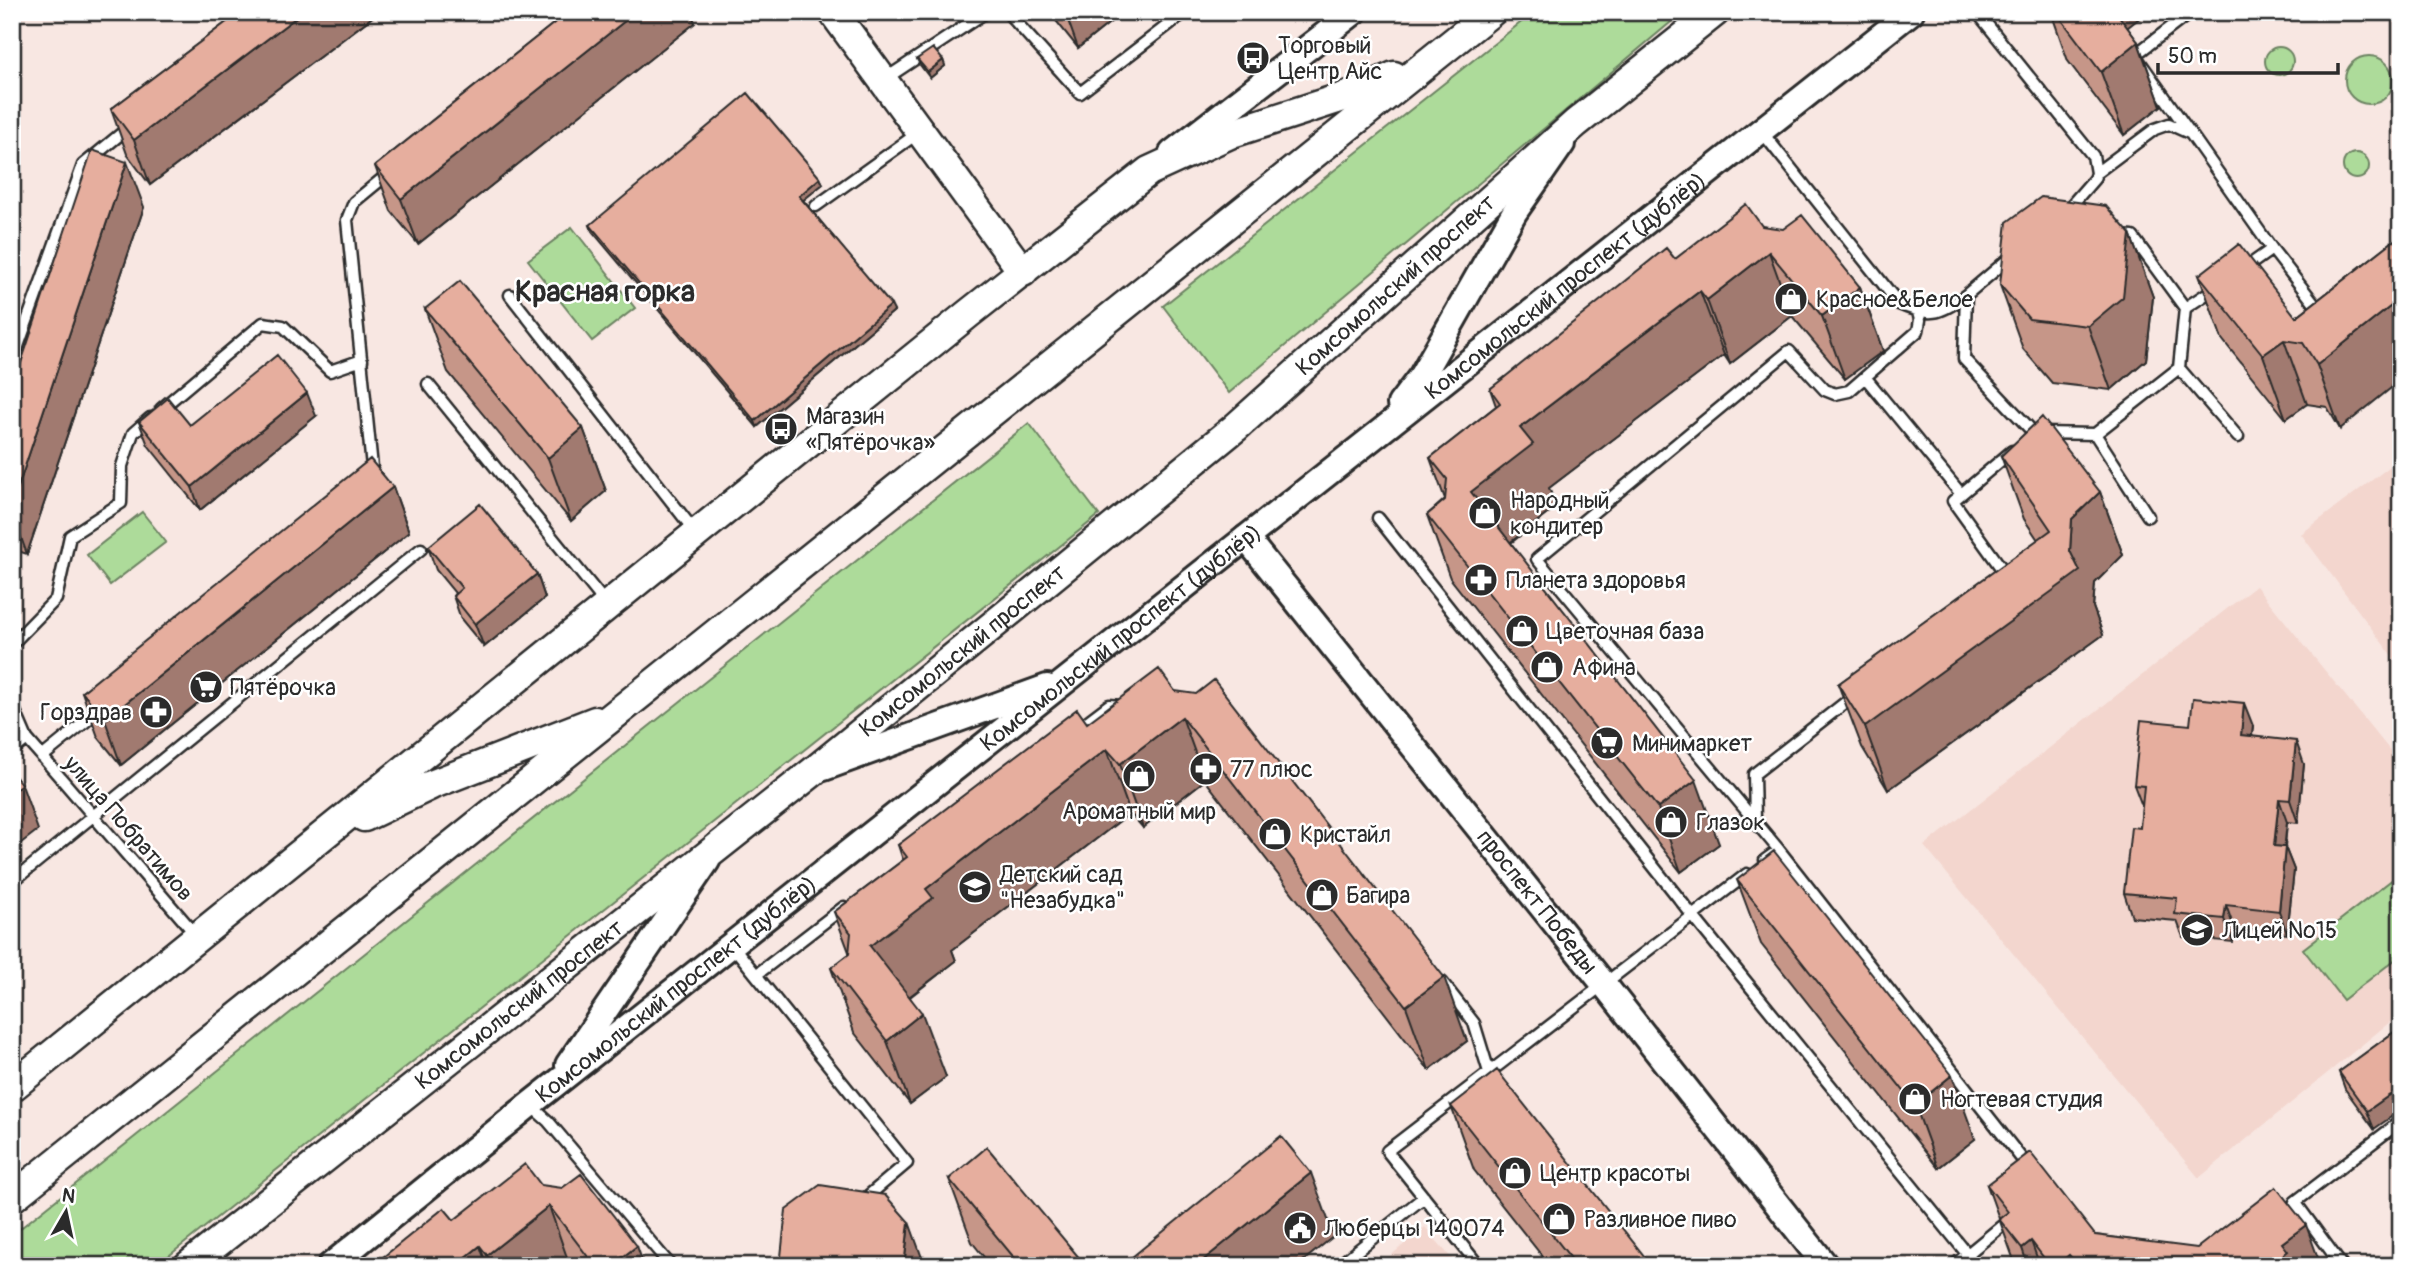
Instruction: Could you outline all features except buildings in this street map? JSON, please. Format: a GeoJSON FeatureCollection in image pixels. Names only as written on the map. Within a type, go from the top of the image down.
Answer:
{"type":"FeatureCollection","features":[{"type":"Feature","properties":{"kind":"main road"},"geometry":{"type":"LineString","coordinates":[[833,12],[1023,272]]}},
{"type":"Feature","properties":{"kind":"main road"},"geometry":{"type":"LineString","coordinates":[[12,1198],[1491,12]]}},
{"type":"Feature","properties":{"kind":"main road","name":"Комсомольский проспект"},"geometry":{"type":"LineString","coordinates":[[188,1266],[814,771],[1235,428],[1576,123],[1715,12]]}},
{"type":"Feature","properties":{"kind":"main road"},"geometry":{"type":"LineString","coordinates":[[12,1087],[1149,171],[1232,133],[1356,93],[1429,61]]}},
{"type":"Feature","properties":{"kind":"main road"},"geometry":{"type":"LineString","coordinates":[[324,836],[431,785],[623,710]]}},
{"type":"Feature","properties":{"kind":"street"},"geometry":{"type":"LineString","coordinates":[[1149,171],[1354,12]]}},
{"type":"Feature","properties":{"kind":"street","name":"Комсомольский проспект (дублёр)"},"geometry":{"type":"LineString","coordinates":[[330,1266],[529,1105],[1911,12]]}},
{"type":"Feature","properties":{"kind":"street"},"geometry":{"type":"LineString","coordinates":[[1379,432],[1422,375],[1514,214],[1576,123]]}},
{"type":"Feature","properties":{"kind":"street","name":"проспект Победы"},"geometry":{"type":"LineString","coordinates":[[1246,538],[1826,1266]]}},
{"type":"Feature","properties":{"kind":"street"},"geometry":{"type":"LineString","coordinates":[[814,771],[1068,679]]}},
{"type":"Feature","properties":{"kind":"street"},"geometry":{"type":"LineString","coordinates":[[554,1086],[715,850]]}},
{"type":"Feature","properties":{"kind":"lane"},"geometry":{"type":"LineString","coordinates":[[884,80],[986,12]]}},
{"type":"Feature","properties":{"kind":"lane"},"geometry":{"type":"LineString","coordinates":[[1007,12],[1080,93],[1185,12]]}},
{"type":"Feature","properties":{"kind":"lane"},"geometry":{"type":"LineString","coordinates":[[1977,12],[2093,156],[2094,179],[2076,202],[2056,219]]}},
{"type":"Feature","properties":{"kind":"lane"},"geometry":{"type":"LineString","coordinates":[[2191,12],[2135,55],[2272,249],[2321,313],[2331,304]]}},
{"type":"Feature","properties":{"kind":"lane"},"geometry":{"type":"LineString","coordinates":[[12,363],[83,165],[134,122]]}},
{"type":"Feature","properties":{"kind":"lane"},"geometry":{"type":"LineString","coordinates":[[2095,173],[2155,129],[2169,124],[2191,134]]}},
{"type":"Feature","properties":{"kind":"lane"},"geometry":{"type":"LineString","coordinates":[[816,206],[921,130]]}},
{"type":"Feature","properties":{"kind":"lane"},"geometry":{"type":"LineString","coordinates":[[1761,131],[1899,304],[1918,312],[1947,310],[2015,252]]}},
{"type":"Feature","properties":{"kind":"lane"},"geometry":{"type":"LineString","coordinates":[[365,486],[372,467],[347,220],[354,202],[394,169]]}},
{"type":"Feature","properties":{"kind":"lane"},"geometry":{"type":"LineString","coordinates":[[1997,584],[2007,576],[1953,501],[2034,433],[2095,434],[2179,368],[2185,308],[2133,237],[2108,234]]}},
{"type":"Feature","properties":{"kind":"lane"},"geometry":{"type":"LineString","coordinates":[[2239,271],[2272,249]]}},
{"type":"Feature","properties":{"kind":"lane"},"geometry":{"type":"LineString","coordinates":[[2185,308],[2229,279]]}},
{"type":"Feature","properties":{"kind":"lane"},"geometry":{"type":"LineString","coordinates":[[510,295],[696,534]]}},
{"type":"Feature","properties":{"kind":"lane"},"geometry":{"type":"LineString","coordinates":[[1966,295],[1964,359],[2034,433]]}},
{"type":"Feature","properties":{"kind":"lane"},"geometry":{"type":"LineString","coordinates":[[1918,312],[1918,331],[1849,391],[1835,394],[1825,390],[1788,351],[1537,559],[1755,820],[2037,1180]]}},
{"type":"Feature","properties":{"kind":"lane"},"geometry":{"type":"LineString","coordinates":[[12,644],[56,599],[70,536],[121,503],[122,466],[132,433],[263,323],[283,326],[330,371],[362,360]]}},
{"type":"Feature","properties":{"kind":"lane"},"geometry":{"type":"LineString","coordinates":[[2179,368],[2238,437]]}},
{"type":"Feature","properties":{"kind":"lane"},"geometry":{"type":"LineString","coordinates":[[1865,377],[1961,494]]}},
{"type":"Feature","properties":{"kind":"lane"},"geometry":{"type":"LineString","coordinates":[[428,384],[598,594],[605,607]]}},
{"type":"Feature","properties":{"kind":"lane"},"geometry":{"type":"LineString","coordinates":[[2095,434],[2148,516]]}},
{"type":"Feature","properties":{"kind":"lane"},"geometry":{"type":"LineString","coordinates":[[1378,518],[1692,915],[1977,1266]]}},
{"type":"Feature","properties":{"kind":"lane"},"geometry":{"type":"LineString","coordinates":[[12,882],[421,549]]}},
{"type":"Feature","properties":{"kind":"lane"},"geometry":{"type":"LineString","coordinates":[[1755,820],[1754,774],[1863,689]]}},
{"type":"Feature","properties":{"kind":"lane","name":"улица Побратимов"},"geometry":{"type":"LineString","coordinates":[[12,704],[27,739],[199,938]]}},
{"type":"Feature","properties":{"kind":"lane"},"geometry":{"type":"LineString","coordinates":[[42,757],[106,704]]}},
{"type":"Feature","properties":{"kind":"lane"},"geometry":{"type":"LineString","coordinates":[[1065,738],[1109,705],[1134,706]]}},
{"type":"Feature","properties":{"kind":"lane"},"geometry":{"type":"LineString","coordinates":[[12,751],[27,739]]}},
{"type":"Feature","properties":{"kind":"lane"},"geometry":{"type":"LineString","coordinates":[[1479,1266],[1387,1151],[1779,850]]}},
{"type":"Feature","properties":{"kind":"lane"},"geometry":{"type":"LineString","coordinates":[[756,975],[855,899]]}},
{"type":"Feature","properties":{"kind":"lane"},"geometry":{"type":"LineString","coordinates":[[732,945],[907,1163],[855,1206]]}},
{"type":"Feature","properties":{"kind":"lane"},"geometry":{"type":"LineString","coordinates":[[1432,969],[1474,1023],[1489,1072],[1507,1094]]}},
{"type":"Feature","properties":{"kind":"lane"},"geometry":{"type":"LineString","coordinates":[[529,1105],[548,1121],[671,1266]]}},
{"type":"Feature","properties":{"kind":"lane"},"geometry":{"type":"LineString","coordinates":[[2287,1228],[2295,1202],[2401,1121]]}},
{"type":"Feature","properties":{"kind":"lane"},"geometry":{"type":"LineString","coordinates":[[1338,1266],[1424,1197]]}},
{"type":"Feature","properties":{"kind":"lane"},"geometry":{"type":"LineString","coordinates":[[2295,1202],[2342,1266]]}},
{"type":"Feature","properties":{"kind":"lane"},"geometry":{"type":"LineString","coordinates":[[1953,1266],[2016,1214]]}},
{"type":"Feature","properties":{"kind":"shaded area"},"geometry":{"type":"Polygon","coordinates":[[[2401,458],[2401,668],[2301,534],[2401,458]]]}},
{"type":"Feature","properties":{"kind":"shaded area","name":"Лицей №15"},"geometry":{"type":"Polygon","coordinates":[[[2256,586],[2401,764],[2401,1013],[2199,1178],[1924,846],[2256,586]]]}},
{"type":"Feature","properties":{"kind":"shaded area"},"geometry":{"type":"Polygon","coordinates":[[[1425,1227],[1458,1266],[1378,1266],[1425,1227]]]}},
{"type":"Feature","properties":{"kind":"green space"},"geometry":{"type":"Polygon","coordinates":[[[1534,12],[1683,12],[1229,393],[1163,306],[1534,12]]]}},
{"type":"Feature","properties":{"kind":"green space"},"geometry":{"type":"Polygon","coordinates":[[[2279,47],[2289,51],[2293,61],[2289,71],[2279,75],[2269,71],[2265,61],[2269,51],[2279,47]]]}},
{"type":"Feature","properties":{"kind":"green space"},"geometry":{"type":"Polygon","coordinates":[[[2369,56],[2386,63],[2393,80],[2386,97],[2369,104],[2352,97],[2345,80],[2352,63],[2369,56]]]}},
{"type":"Feature","properties":{"kind":"green space"},"geometry":{"type":"Polygon","coordinates":[[[2356,153],[2365,157],[2369,166],[2365,175],[2356,179],[2347,175],[2343,166],[2347,157],[2356,153]]]}},
{"type":"Feature","properties":{"kind":"green space"},"geometry":{"type":"Polygon","coordinates":[[[572,227],[635,308],[592,341],[528,260],[572,227]]]}},
{"type":"Feature","properties":{"kind":"green space"},"geometry":{"type":"Polygon","coordinates":[[[1029,423],[1099,515],[156,1266],[12,1266],[12,1235],[1029,423]]]}},
{"type":"Feature","properties":{"kind":"green space"},"geometry":{"type":"Polygon","coordinates":[[[142,512],[166,542],[110,585],[87,555],[142,512]]]}},
{"type":"Feature","properties":{"kind":"green space"},"geometry":{"type":"Polygon","coordinates":[[[2393,879],[2401,889],[2401,955],[2343,1000],[2303,949],[2393,879]]]}},
{"type":"Feature","properties":{"kind":"place","name":"Торговый Центр Айс"},"geometry":{"type":"Point","coordinates":[1253,58]}},
{"type":"Feature","properties":{"kind":"place","name":"Красное&Белое"},"geometry":{"type":"Point","coordinates":[1791,299]}},
{"type":"Feature","properties":{"kind":"place","name":"Магазин «Пятёрочка»"},"geometry":{"type":"Point","coordinates":[781,429]}},
{"type":"Feature","properties":{"kind":"place","name":"Народный кондитер"},"geometry":{"type":"Point","coordinates":[1485,513]}},
{"type":"Feature","properties":{"kind":"place","name":"Планета здоровья"},"geometry":{"type":"Point","coordinates":[1481,580]}},
{"type":"Feature","properties":{"kind":"place","name":"Цветочная база"},"geometry":{"type":"Point","coordinates":[1522,631]}},
{"type":"Feature","properties":{"kind":"place","name":"Афина"},"geometry":{"type":"Point","coordinates":[1547,667]}},
{"type":"Feature","properties":{"kind":"place","name":"Пятёрочка"},"geometry":{"type":"Point","coordinates":[206,687]}},
{"type":"Feature","properties":{"kind":"place","name":"Горздрав"},"geometry":{"type":"Point","coordinates":[156,712]}},
{"type":"Feature","properties":{"kind":"place","name":"Минимаркет"},"geometry":{"type":"Point","coordinates":[1607,743]}},
{"type":"Feature","properties":{"kind":"place","name":"77 плюс"},"geometry":{"type":"Point","coordinates":[1206,769]}},
{"type":"Feature","properties":{"kind":"place","name":"Ароматный мир"},"geometry":{"type":"Point","coordinates":[1139,776]}},
{"type":"Feature","properties":{"kind":"place","name":"Глазок"},"geometry":{"type":"Point","coordinates":[1671,822]}},
{"type":"Feature","properties":{"kind":"place","name":"Кристайл"},"geometry":{"type":"Point","coordinates":[1275,834]}},
{"type":"Feature","properties":{"kind":"place","name":"Детский сад \"Незабудка\""},"geometry":{"type":"Point","coordinates":[975,887]}},
{"type":"Feature","properties":{"kind":"place","name":"Багира"},"geometry":{"type":"Point","coordinates":[1322,895]}},
{"type":"Feature","properties":{"kind":"place","name":"Лицей №15"},"geometry":{"type":"Point","coordinates":[2197,930]}},
{"type":"Feature","properties":{"kind":"place","name":"Ногтевая студия"},"geometry":{"type":"Point","coordinates":[1915,1099]}},
{"type":"Feature","properties":{"kind":"place","name":"Центр красоты"},"geometry":{"type":"Point","coordinates":[1515,1173]}},
{"type":"Feature","properties":{"kind":"place","name":"Разливное пиво"},"geometry":{"type":"Point","coordinates":[1559,1219]}},
{"type":"Feature","properties":{"kind":"place","name":"Люберцы 140074"},"geometry":{"type":"Point","coordinates":[1300,1228]}},
{"type":"Feature","properties":{"kind":"district","name":"Красная горка"},"geometry":{"type":"Point","coordinates":[605,291]}}]}
